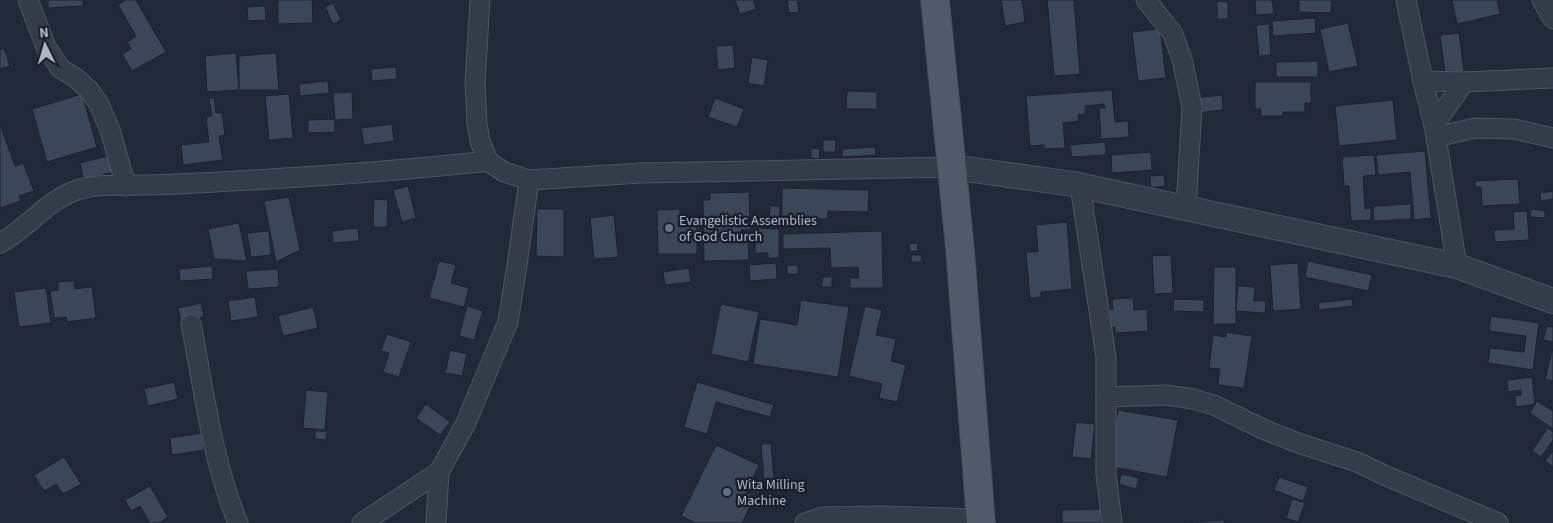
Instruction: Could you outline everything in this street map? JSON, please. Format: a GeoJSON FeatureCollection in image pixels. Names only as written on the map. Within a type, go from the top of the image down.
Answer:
{"type":"FeatureCollection","features":[{"type":"Feature","properties":{"kind":"main road"},"geometry":{"type":"LineString","coordinates":[[935,0],[960,249],[980,521]]}},
{"type":"Feature","properties":{"kind":"street"},"geometry":{"type":"LineString","coordinates":[[28,0],[46,46],[60,68],[77,79],[99,104],[110,130],[126,186]]}},
{"type":"Feature","properties":{"kind":"street"},"geometry":{"type":"LineString","coordinates":[[480,0],[475,84],[480,141],[488,161],[504,172],[529,180],[641,173],[952,167],[1080,186],[1457,266],[1553,301]]}},
{"type":"Feature","properties":{"kind":"street"},"geometry":{"type":"LineString","coordinates":[[1146,0],[1172,34],[1182,59],[1192,107],[1186,208]]}},
{"type":"Feature","properties":{"kind":"street"},"geometry":{"type":"LineString","coordinates":[[1406,0],[1435,131],[1457,266]]}},
{"type":"Feature","properties":{"kind":"street"},"geometry":{"type":"LineString","coordinates":[[1542,0],[1553,19]]}},
{"type":"Feature","properties":{"kind":"street"},"geometry":{"type":"LineString","coordinates":[[1423,81],[1464,82],[1553,78]]}},
{"type":"Feature","properties":{"kind":"street"},"geometry":{"type":"LineString","coordinates":[[1435,131],[1464,82]]}},
{"type":"Feature","properties":{"kind":"street"},"geometry":{"type":"LineString","coordinates":[[1435,131],[1475,128],[1514,129],[1553,138]]}},
{"type":"Feature","properties":{"kind":"street"},"geometry":{"type":"LineString","coordinates":[[0,243],[12,237],[50,205],[78,189],[101,186],[338,176],[488,161]]}},
{"type":"Feature","properties":{"kind":"street"},"geometry":{"type":"LineString","coordinates":[[436,523],[439,472],[465,425],[508,322],[529,180]]}},
{"type":"Feature","properties":{"kind":"street"},"geometry":{"type":"LineString","coordinates":[[1080,186],[1106,357],[1106,474],[1112,523]]}},
{"type":"Feature","properties":{"kind":"street"},"geometry":{"type":"LineString","coordinates":[[191,324],[208,414],[224,482],[238,523]]}},
{"type":"Feature","properties":{"kind":"street"},"geometry":{"type":"LineString","coordinates":[[1106,396],[1166,395],[1193,399],[1214,405],[1265,430],[1298,443],[1358,462],[1384,475],[1498,523]]}},
{"type":"Feature","properties":{"kind":"street"},"geometry":{"type":"LineString","coordinates":[[362,523],[439,472]]}},
{"type":"Feature","properties":{"kind":"street"},"geometry":{"type":"LineString","coordinates":[[805,523],[823,517],[882,516],[980,521]]}},
{"type":"Feature","properties":{"kind":"building"},"geometry":{"type":"Polygon","coordinates":[[[48,0],[83,0],[83,6],[48,8],[48,0]]]}},
{"type":"Feature","properties":{"kind":"building"},"geometry":{"type":"Polygon","coordinates":[[[126,0],[136,0],[166,52],[132,71],[122,54],[131,49],[127,42],[136,36],[118,5],[126,0]]]}},
{"type":"Feature","properties":{"kind":"building"},"geometry":{"type":"Polygon","coordinates":[[[278,0],[312,0],[313,23],[278,24],[278,0]]]}},
{"type":"Feature","properties":{"kind":"building"},"geometry":{"type":"Polygon","coordinates":[[[735,0],[753,0],[756,9],[740,14],[735,0]]]}},
{"type":"Feature","properties":{"kind":"building"},"geometry":{"type":"Polygon","coordinates":[[[787,0],[797,0],[799,12],[789,13],[787,0]]]}},
{"type":"Feature","properties":{"kind":"building"},"geometry":{"type":"Polygon","coordinates":[[[1001,0],[1022,0],[1025,22],[1005,26],[1001,0]]]}},
{"type":"Feature","properties":{"kind":"building"},"geometry":{"type":"Polygon","coordinates":[[[1047,0],[1074,0],[1080,74],[1054,76],[1047,0]]]}},
{"type":"Feature","properties":{"kind":"building"},"geometry":{"type":"Polygon","coordinates":[[[1255,0],[1272,0],[1274,14],[1256,15],[1255,0]]]}},
{"type":"Feature","properties":{"kind":"building"},"geometry":{"type":"Polygon","coordinates":[[[1299,0],[1331,0],[1331,13],[1299,12],[1299,0]]]}},
{"type":"Feature","properties":{"kind":"building"},"geometry":{"type":"Polygon","coordinates":[[[1452,0],[1497,0],[1500,14],[1457,24],[1452,0]]]}},
{"type":"Feature","properties":{"kind":"building"},"geometry":{"type":"Polygon","coordinates":[[[1217,1],[1228,2],[1228,19],[1217,19],[1217,1]]]}},
{"type":"Feature","properties":{"kind":"building"},"geometry":{"type":"Polygon","coordinates":[[[333,3],[341,20],[333,24],[325,7],[333,3]]]}},
{"type":"Feature","properties":{"kind":"building"},"geometry":{"type":"Polygon","coordinates":[[[265,6],[266,20],[248,21],[247,7],[265,6]]]}},
{"type":"Feature","properties":{"kind":"building"},"geometry":{"type":"Polygon","coordinates":[[[1315,18],[1316,33],[1273,36],[1272,21],[1315,18]]]}},
{"type":"Feature","properties":{"kind":"building"},"geometry":{"type":"Polygon","coordinates":[[[1348,23],[1358,66],[1329,72],[1320,29],[1348,23]]]}},
{"type":"Feature","properties":{"kind":"building"},"geometry":{"type":"Polygon","coordinates":[[[1269,24],[1271,55],[1259,56],[1256,25],[1269,24]]]}},
{"type":"Feature","properties":{"kind":"building"},"geometry":{"type":"Polygon","coordinates":[[[1160,29],[1166,78],[1138,81],[1132,32],[1160,29]]]}},
{"type":"Feature","properties":{"kind":"building"},"geometry":{"type":"Polygon","coordinates":[[[1459,33],[1464,72],[1445,74],[1440,35],[1459,33]]]}},
{"type":"Feature","properties":{"kind":"building"},"geometry":{"type":"Polygon","coordinates":[[[733,45],[735,68],[718,70],[716,46],[733,45]]]}},
{"type":"Feature","properties":{"kind":"building"},"geometry":{"type":"Polygon","coordinates":[[[4,48],[10,66],[0,69],[0,50],[4,48]]]}},
{"type":"Feature","properties":{"kind":"building"},"geometry":{"type":"Polygon","coordinates":[[[236,53],[239,90],[207,92],[205,56],[236,53]]]}},
{"type":"Feature","properties":{"kind":"building"},"geometry":{"type":"Polygon","coordinates":[[[276,53],[279,90],[239,90],[239,56],[276,53]]]}},
{"type":"Feature","properties":{"kind":"building"},"geometry":{"type":"Polygon","coordinates":[[[752,57],[768,60],[764,86],[748,83],[752,57]]]}},
{"type":"Feature","properties":{"kind":"building"},"geometry":{"type":"Polygon","coordinates":[[[1318,61],[1318,77],[1276,77],[1276,62],[1318,61]]]}},
{"type":"Feature","properties":{"kind":"building"},"geometry":{"type":"Polygon","coordinates":[[[396,67],[397,79],[372,81],[371,69],[396,67]]]}},
{"type":"Feature","properties":{"kind":"building"},"geometry":{"type":"Polygon","coordinates":[[[328,81],[329,93],[300,96],[299,84],[328,81]]]}},
{"type":"Feature","properties":{"kind":"building"},"geometry":{"type":"Polygon","coordinates":[[[1255,82],[1311,82],[1311,103],[1305,103],[1305,112],[1283,112],[1283,116],[1261,116],[1261,109],[1255,109],[1255,82]]]}},
{"type":"Feature","properties":{"kind":"building"},"geometry":{"type":"Polygon","coordinates":[[[1112,90],[1115,122],[1128,121],[1129,137],[1101,139],[1099,108],[1105,108],[1104,104],[1085,106],[1085,114],[1078,115],[1079,121],[1063,123],[1065,148],[1044,149],[1044,145],[1030,146],[1026,96],[1112,90]]]}},
{"type":"Feature","properties":{"kind":"building"},"geometry":{"type":"Polygon","coordinates":[[[847,91],[877,92],[877,109],[846,109],[847,91]]]}},
{"type":"Feature","properties":{"kind":"building"},"geometry":{"type":"Polygon","coordinates":[[[352,92],[353,119],[335,120],[333,93],[352,92]]]}},
{"type":"Feature","properties":{"kind":"building"},"geometry":{"type":"Polygon","coordinates":[[[82,94],[97,147],[47,162],[32,109],[82,94]]]}},
{"type":"Feature","properties":{"kind":"building"},"geometry":{"type":"Polygon","coordinates":[[[289,94],[293,138],[269,140],[265,96],[289,94]]]}},
{"type":"Feature","properties":{"kind":"building"},"geometry":{"type":"Polygon","coordinates":[[[1222,95],[1223,110],[1196,113],[1195,98],[1222,95]]]}},
{"type":"Feature","properties":{"kind":"building"},"geometry":{"type":"Polygon","coordinates":[[[209,98],[214,98],[216,113],[222,113],[225,135],[219,136],[223,160],[183,165],[181,145],[209,142],[206,117],[212,116],[209,98]]]}},
{"type":"Feature","properties":{"kind":"building"},"geometry":{"type":"Polygon","coordinates":[[[715,98],[744,109],[737,127],[708,117],[715,98]]]}},
{"type":"Feature","properties":{"kind":"building"},"geometry":{"type":"Polygon","coordinates":[[[1393,100],[1397,140],[1339,146],[1335,106],[1393,100]]]}},
{"type":"Feature","properties":{"kind":"building"},"geometry":{"type":"Polygon","coordinates":[[[335,119],[335,132],[308,133],[308,120],[335,119]]]}},
{"type":"Feature","properties":{"kind":"building"},"geometry":{"type":"Polygon","coordinates":[[[0,124],[15,166],[23,163],[34,191],[19,196],[21,201],[0,208],[0,124]]]}},
{"type":"Feature","properties":{"kind":"building"},"geometry":{"type":"Polygon","coordinates":[[[392,124],[394,141],[364,145],[361,128],[392,124]]]}},
{"type":"Feature","properties":{"kind":"building"},"geometry":{"type":"Polygon","coordinates":[[[823,140],[836,140],[835,152],[823,152],[823,140]]]}},
{"type":"Feature","properties":{"kind":"building"},"geometry":{"type":"Polygon","coordinates":[[[1105,142],[1106,155],[1072,157],[1070,145],[1105,142]]]}},
{"type":"Feature","properties":{"kind":"building"},"geometry":{"type":"Polygon","coordinates":[[[875,147],[876,155],[842,157],[842,149],[875,147]]]}},
{"type":"Feature","properties":{"kind":"building"},"geometry":{"type":"Polygon","coordinates":[[[811,148],[820,149],[819,159],[811,158],[811,148]]]}},
{"type":"Feature","properties":{"kind":"building"},"geometry":{"type":"Polygon","coordinates":[[[1425,151],[1431,218],[1414,220],[1410,172],[1378,175],[1376,155],[1425,151]]]}},
{"type":"Feature","properties":{"kind":"building"},"geometry":{"type":"Polygon","coordinates":[[[1151,152],[1152,170],[1112,173],[1111,155],[1151,152]]]}},
{"type":"Feature","properties":{"kind":"building"},"geometry":{"type":"Polygon","coordinates":[[[112,155],[116,171],[84,180],[80,163],[112,155]]]}},
{"type":"Feature","properties":{"kind":"building"},"geometry":{"type":"Polygon","coordinates":[[[1374,155],[1376,175],[1363,176],[1365,209],[1371,208],[1371,220],[1351,221],[1349,186],[1344,186],[1342,157],[1374,155]]]}},
{"type":"Feature","properties":{"kind":"building"},"geometry":{"type":"Polygon","coordinates":[[[1164,175],[1165,186],[1151,188],[1150,176],[1164,175]]]}},
{"type":"Feature","properties":{"kind":"building"},"geometry":{"type":"Polygon","coordinates":[[[1518,179],[1520,204],[1482,206],[1481,187],[1475,187],[1475,181],[1518,179]]]}},
{"type":"Feature","properties":{"kind":"building"},"geometry":{"type":"Polygon","coordinates":[[[408,186],[416,218],[402,222],[393,190],[408,186]]]}},
{"type":"Feature","properties":{"kind":"building"},"geometry":{"type":"Polygon","coordinates":[[[782,188],[869,190],[868,212],[828,211],[827,219],[801,219],[801,227],[782,226],[782,188]]]}},
{"type":"Feature","properties":{"kind":"building"},"geometry":{"type":"Polygon","coordinates":[[[1553,191],[1553,199],[1541,201],[1540,193],[1553,191]]]}},
{"type":"Feature","properties":{"kind":"building"},"geometry":{"type":"Polygon","coordinates":[[[749,192],[750,230],[741,230],[742,240],[748,240],[749,260],[704,261],[703,200],[710,200],[710,193],[749,192]]]}},
{"type":"Feature","properties":{"kind":"building"},"geometry":{"type":"Polygon","coordinates":[[[289,197],[300,250],[276,262],[264,201],[289,197]]]}},
{"type":"Feature","properties":{"kind":"building"},"geometry":{"type":"Polygon","coordinates":[[[374,199],[388,200],[387,227],[373,227],[374,199]]]}},
{"type":"Feature","properties":{"kind":"building"},"geometry":{"type":"Polygon","coordinates":[[[1411,204],[1411,219],[1374,221],[1373,206],[1411,204]]]}},
{"type":"Feature","properties":{"kind":"building"},"geometry":{"type":"Polygon","coordinates":[[[770,206],[780,206],[779,227],[769,226],[770,206]]]}},
{"type":"Feature","properties":{"kind":"building"},"geometry":{"type":"Polygon","coordinates":[[[537,209],[564,209],[564,257],[536,256],[537,209]]]}},
{"type":"Feature","properties":{"kind":"building"},"geometry":{"type":"Polygon","coordinates":[[[680,209],[680,224],[697,224],[697,254],[658,254],[657,210],[680,209]]]}},
{"type":"Feature","properties":{"kind":"building"},"geometry":{"type":"Polygon","coordinates":[[[1531,209],[1545,211],[1545,218],[1530,217],[1531,209]]]}},
{"type":"Feature","properties":{"kind":"building"},"geometry":{"type":"Polygon","coordinates":[[[1527,211],[1529,240],[1495,242],[1494,230],[1514,229],[1513,212],[1527,211]]]}},
{"type":"Feature","properties":{"kind":"building"},"geometry":{"type":"Polygon","coordinates":[[[614,215],[618,257],[594,259],[590,218],[614,215]]]}},
{"type":"Feature","properties":{"kind":"building"},"geometry":{"type":"Polygon","coordinates":[[[1067,222],[1072,289],[1041,292],[1041,297],[1030,298],[1026,252],[1038,252],[1036,225],[1067,222]]]}},
{"type":"Feature","properties":{"kind":"building"},"geometry":{"type":"Polygon","coordinates":[[[239,223],[247,261],[214,259],[208,229],[239,223]]]}},
{"type":"Feature","properties":{"kind":"building"},"geometry":{"type":"Polygon","coordinates":[[[358,228],[359,241],[333,243],[332,231],[358,228]]]}},
{"type":"Feature","properties":{"kind":"building"},"geometry":{"type":"Polygon","coordinates":[[[756,228],[779,229],[779,258],[768,258],[768,253],[755,253],[756,228]]]}},
{"type":"Feature","properties":{"kind":"building"},"geometry":{"type":"Polygon","coordinates":[[[269,231],[271,255],[251,257],[247,233],[269,231]]]}},
{"type":"Feature","properties":{"kind":"building"},"geometry":{"type":"Polygon","coordinates":[[[882,231],[883,288],[850,288],[850,278],[859,278],[858,267],[831,268],[830,248],[783,249],[783,234],[882,231]]]}},
{"type":"Feature","properties":{"kind":"building"},"geometry":{"type":"Polygon","coordinates":[[[917,243],[918,251],[910,252],[909,244],[917,243]]]}},
{"type":"Feature","properties":{"kind":"building"},"geometry":{"type":"Polygon","coordinates":[[[911,255],[921,255],[922,262],[911,262],[911,255]]]}},
{"type":"Feature","properties":{"kind":"building"},"geometry":{"type":"Polygon","coordinates":[[[1171,255],[1173,293],[1154,294],[1152,256],[1171,255]]]}},
{"type":"Feature","properties":{"kind":"building"},"geometry":{"type":"Polygon","coordinates":[[[439,261],[456,265],[451,283],[469,288],[464,307],[429,298],[439,261]]]}},
{"type":"Feature","properties":{"kind":"building"},"geometry":{"type":"Polygon","coordinates":[[[1308,261],[1372,275],[1368,291],[1305,277],[1308,261]]]}},
{"type":"Feature","properties":{"kind":"building"},"geometry":{"type":"Polygon","coordinates":[[[776,263],[777,279],[750,281],[749,265],[776,263]]]}},
{"type":"Feature","properties":{"kind":"building"},"geometry":{"type":"Polygon","coordinates":[[[1298,263],[1301,309],[1273,311],[1270,265],[1298,263]]]}},
{"type":"Feature","properties":{"kind":"building"},"geometry":{"type":"Polygon","coordinates":[[[787,265],[798,265],[798,274],[787,274],[787,265]]]}},
{"type":"Feature","properties":{"kind":"building"},"geometry":{"type":"Polygon","coordinates":[[[212,266],[213,279],[180,281],[179,269],[212,266]]]}},
{"type":"Feature","properties":{"kind":"building"},"geometry":{"type":"Polygon","coordinates":[[[1214,267],[1236,267],[1236,324],[1213,324],[1214,267]]]}},
{"type":"Feature","properties":{"kind":"building"},"geometry":{"type":"Polygon","coordinates":[[[689,268],[691,282],[665,285],[663,272],[689,268]]]}},
{"type":"Feature","properties":{"kind":"building"},"geometry":{"type":"Polygon","coordinates":[[[278,269],[279,287],[248,289],[246,271],[278,269]]]}},
{"type":"Feature","properties":{"kind":"building"},"geometry":{"type":"Polygon","coordinates":[[[822,277],[832,277],[832,287],[822,287],[822,277]]]}},
{"type":"Feature","properties":{"kind":"building"},"geometry":{"type":"Polygon","coordinates":[[[74,281],[75,289],[92,287],[96,318],[67,322],[66,317],[54,318],[50,291],[58,290],[58,282],[74,281]]]}},
{"type":"Feature","properties":{"kind":"building"},"geometry":{"type":"Polygon","coordinates":[[[1238,286],[1255,287],[1254,301],[1266,301],[1265,313],[1236,311],[1238,286]]]}},
{"type":"Feature","properties":{"kind":"building"},"geometry":{"type":"Polygon","coordinates":[[[46,288],[51,323],[19,327],[14,292],[46,288]]]}},
{"type":"Feature","properties":{"kind":"building"},"geometry":{"type":"Polygon","coordinates":[[[255,297],[258,317],[231,321],[228,301],[255,297]]]}},
{"type":"Feature","properties":{"kind":"building"},"geometry":{"type":"Polygon","coordinates":[[[1133,298],[1134,310],[1147,309],[1148,331],[1115,333],[1115,327],[1107,328],[1106,310],[1113,309],[1112,299],[1133,298]]]}},
{"type":"Feature","properties":{"kind":"building"},"geometry":{"type":"Polygon","coordinates":[[[1174,299],[1204,300],[1204,312],[1173,311],[1174,299]]]}},
{"type":"Feature","properties":{"kind":"building"},"geometry":{"type":"Polygon","coordinates":[[[1352,299],[1353,306],[1319,310],[1318,303],[1352,299]]]}},
{"type":"Feature","properties":{"kind":"building"},"geometry":{"type":"Polygon","coordinates":[[[801,300],[849,307],[838,377],[753,364],[760,319],[797,325],[801,300]]]}},
{"type":"Feature","properties":{"kind":"building"},"geometry":{"type":"Polygon","coordinates":[[[201,303],[204,317],[181,321],[178,308],[201,303]]]}},
{"type":"Feature","properties":{"kind":"building"},"geometry":{"type":"Polygon","coordinates":[[[721,304],[759,312],[748,362],[711,354],[721,304]]]}},
{"type":"Feature","properties":{"kind":"building"},"geometry":{"type":"Polygon","coordinates":[[[467,306],[483,311],[474,340],[459,336],[467,306]]]}},
{"type":"Feature","properties":{"kind":"building"},"geometry":{"type":"Polygon","coordinates":[[[865,306],[882,310],[876,335],[896,339],[891,361],[906,365],[897,402],[879,398],[882,384],[849,376],[865,306]]]}},
{"type":"Feature","properties":{"kind":"building"},"geometry":{"type":"Polygon","coordinates":[[[313,307],[318,328],[283,336],[278,316],[313,307]]]}},
{"type":"Feature","properties":{"kind":"building"},"geometry":{"type":"Polygon","coordinates":[[[1491,316],[1539,323],[1533,370],[1488,363],[1490,348],[1524,352],[1526,336],[1489,331],[1491,316]]]}},
{"type":"Feature","properties":{"kind":"building"},"geometry":{"type":"Polygon","coordinates":[[[1547,326],[1553,327],[1553,342],[1543,340],[1547,326]]]}},
{"type":"Feature","properties":{"kind":"building"},"geometry":{"type":"Polygon","coordinates":[[[1226,332],[1252,336],[1244,388],[1218,385],[1220,369],[1209,368],[1213,335],[1226,337],[1226,332]]]}},
{"type":"Feature","properties":{"kind":"building"},"geometry":{"type":"Polygon","coordinates":[[[387,334],[411,342],[399,377],[383,372],[389,353],[381,351],[387,334]]]}},
{"type":"Feature","properties":{"kind":"building"},"geometry":{"type":"Polygon","coordinates":[[[1553,348],[1553,381],[1545,379],[1553,348]]]}},
{"type":"Feature","properties":{"kind":"building"},"geometry":{"type":"Polygon","coordinates":[[[450,350],[467,354],[462,376],[445,373],[450,350]]]}},
{"type":"Feature","properties":{"kind":"building"},"geometry":{"type":"Polygon","coordinates":[[[1532,377],[1535,404],[1516,407],[1515,396],[1521,395],[1521,390],[1508,392],[1507,380],[1532,377]]]}},
{"type":"Feature","properties":{"kind":"building"},"geometry":{"type":"Polygon","coordinates":[[[174,382],[178,399],[148,406],[144,389],[174,382]]]}},
{"type":"Feature","properties":{"kind":"building"},"geometry":{"type":"Polygon","coordinates":[[[697,382],[774,405],[770,417],[716,402],[707,434],[684,427],[697,382]]]}},
{"type":"Feature","properties":{"kind":"building"},"geometry":{"type":"Polygon","coordinates":[[[306,390],[328,392],[325,430],[303,428],[306,390]]]}},
{"type":"Feature","properties":{"kind":"building"},"geometry":{"type":"Polygon","coordinates":[[[1537,401],[1553,411],[1553,429],[1530,413],[1537,401]]]}},
{"type":"Feature","properties":{"kind":"building"},"geometry":{"type":"Polygon","coordinates":[[[426,404],[450,422],[440,435],[416,418],[426,404]]]}},
{"type":"Feature","properties":{"kind":"building"},"geometry":{"type":"Polygon","coordinates":[[[1118,410],[1178,420],[1167,477],[1107,466],[1118,410]]]}},
{"type":"Feature","properties":{"kind":"building"},"geometry":{"type":"Polygon","coordinates":[[[1076,422],[1095,424],[1091,459],[1072,457],[1076,422]]]}},
{"type":"Feature","properties":{"kind":"building"},"geometry":{"type":"Polygon","coordinates":[[[1548,428],[1553,432],[1553,440],[1541,457],[1532,451],[1548,428]]]}},
{"type":"Feature","properties":{"kind":"building"},"geometry":{"type":"Polygon","coordinates":[[[315,431],[327,431],[326,440],[315,439],[315,431]]]}},
{"type":"Feature","properties":{"kind":"building"},"geometry":{"type":"Polygon","coordinates":[[[202,433],[204,450],[172,455],[170,438],[202,433]]]}},
{"type":"Feature","properties":{"kind":"building"},"geometry":{"type":"Polygon","coordinates":[[[761,444],[771,444],[774,479],[764,480],[761,444]]]}},
{"type":"Feature","properties":{"kind":"building"},"geometry":{"type":"Polygon","coordinates":[[[716,445],[759,465],[746,492],[755,496],[742,523],[696,523],[681,516],[716,445]]]}},
{"type":"Feature","properties":{"kind":"building"},"geometry":{"type":"Polygon","coordinates":[[[1553,451],[1553,467],[1545,461],[1553,451]]]}},
{"type":"Feature","properties":{"kind":"building"},"geometry":{"type":"Polygon","coordinates":[[[64,457],[81,484],[63,494],[56,484],[44,491],[34,475],[64,457]]]}},
{"type":"Feature","properties":{"kind":"building"},"geometry":{"type":"Polygon","coordinates":[[[1121,474],[1139,478],[1136,489],[1119,484],[1121,474]]]}},
{"type":"Feature","properties":{"kind":"building"},"geometry":{"type":"Polygon","coordinates":[[[1279,477],[1308,487],[1303,501],[1274,490],[1279,477]]]}},
{"type":"Feature","properties":{"kind":"building"},"geometry":{"type":"Polygon","coordinates":[[[150,486],[168,517],[159,523],[150,523],[140,506],[131,511],[125,500],[150,486]]]}},
{"type":"Feature","properties":{"kind":"building"},"geometry":{"type":"Polygon","coordinates":[[[1292,499],[1305,503],[1298,522],[1286,518],[1292,499]]]}},
{"type":"Feature","properties":{"kind":"building"},"geometry":{"type":"Polygon","coordinates":[[[1101,509],[1101,523],[1062,523],[1062,510],[1101,509]]]}},
{"type":"Feature","properties":{"kind":"building"},"geometry":{"type":"Polygon","coordinates":[[[1224,520],[1224,523],[1192,523],[1192,522],[1224,520]]]}},
{"type":"Feature","properties":{"kind":"place","name":"Evangelistic Assemblies of God Church"},"geometry":{"type":"Point","coordinates":[669,228]}},
{"type":"Feature","properties":{"kind":"place","name":"Wita Milling Machine"},"geometry":{"type":"Point","coordinates":[727,492]}}]}
